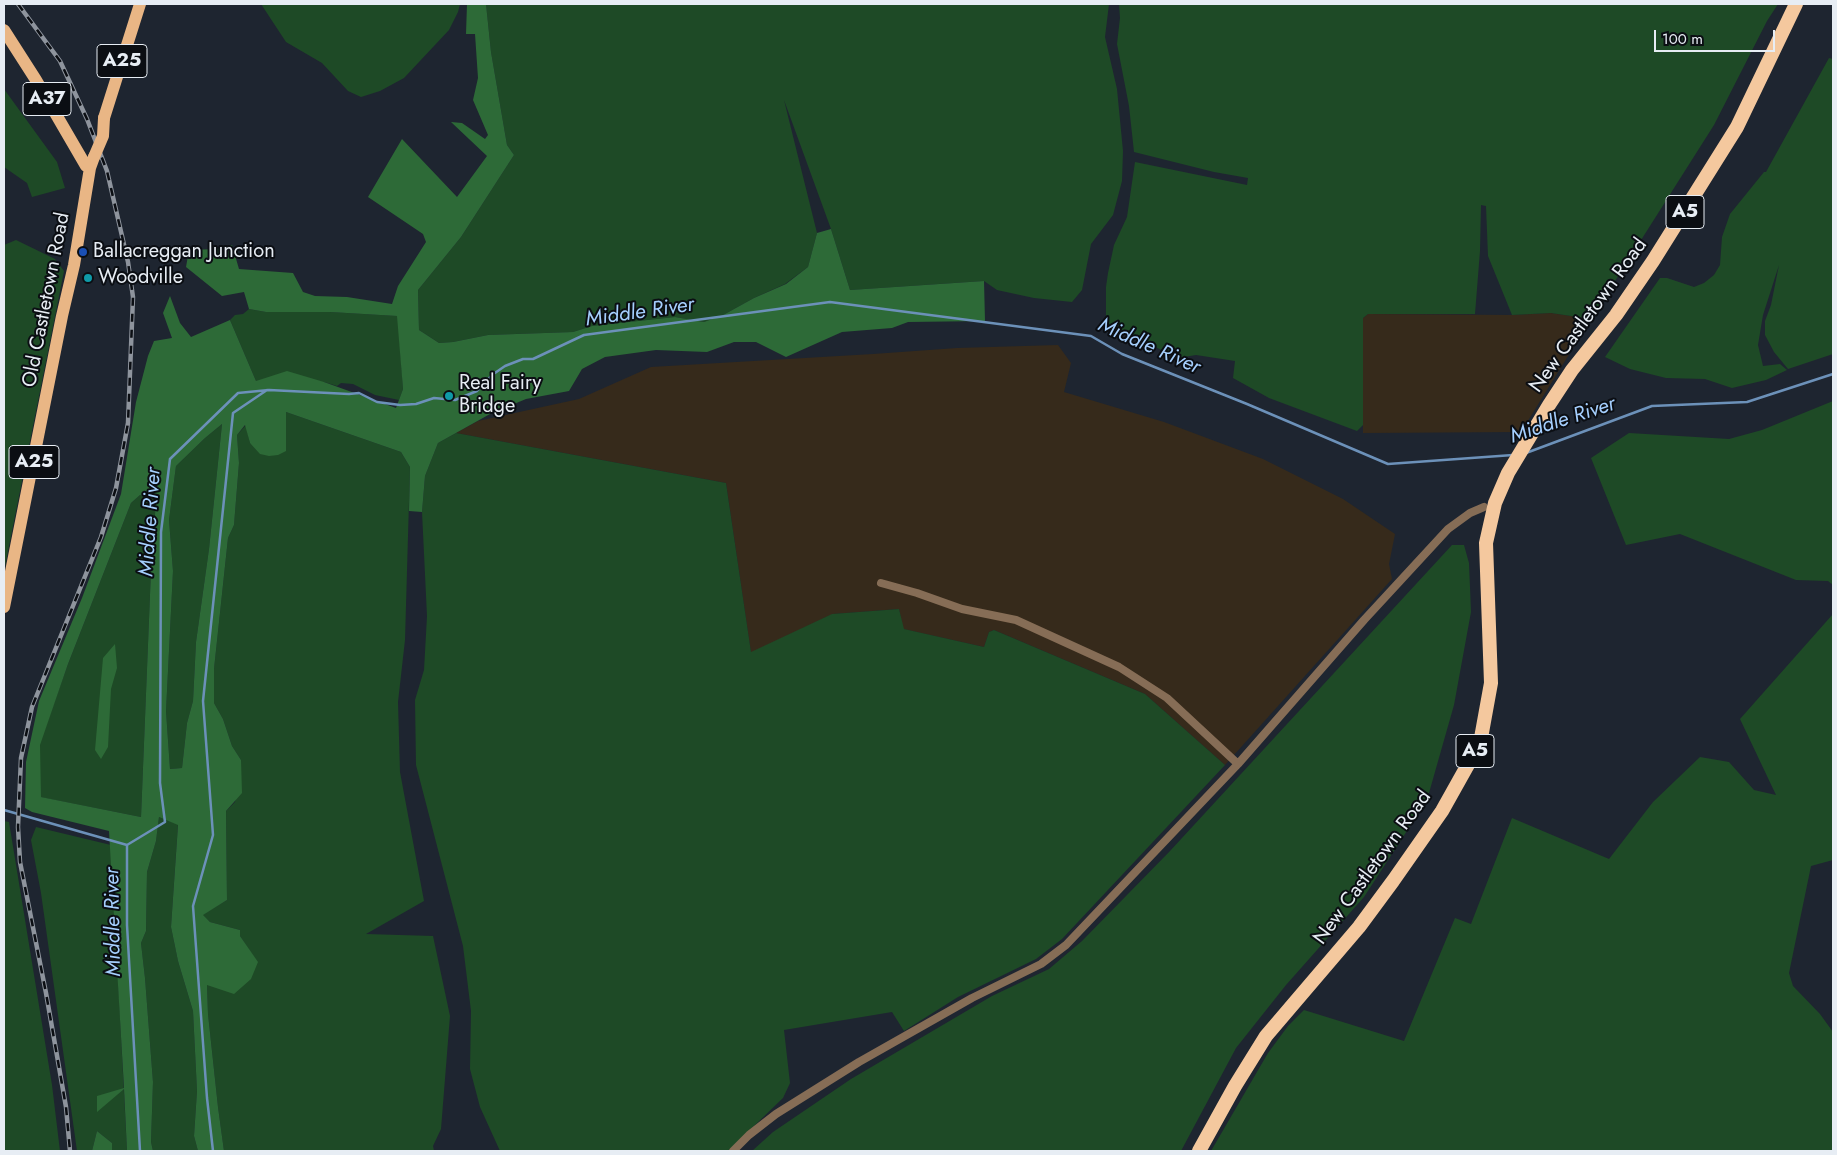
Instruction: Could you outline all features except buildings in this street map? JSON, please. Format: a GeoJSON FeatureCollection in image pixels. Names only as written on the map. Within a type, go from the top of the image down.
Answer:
{"type":"FeatureCollection","features":[{"type":"Feature","properties":{"kind":"highway","name":"New Castletown Road"},"geometry":{"type":"LineString","coordinates":[[1199,1151],[1266,1036],[1359,927],[1393,882],[1442,811],[1470,762],[1481,738],[1491,683],[1486,543],[1495,503],[1508,473],[1548,405],[1572,370],[1616,315],[1695,196],[1737,127],[1796,4]]}},
{"type":"Feature","properties":{"kind":"main road","name":"Old Castletown Road"},"geometry":{"type":"LineString","coordinates":[[4,607],[62,316],[74,265],[92,163],[104,136],[104,118],[140,4]]}},
{"type":"Feature","properties":{"kind":"main road","name":"A37"},"geometry":{"type":"LineString","coordinates":[[4,30],[86,166],[92,163]]}},
{"type":"Feature","properties":{"kind":"street"},"geometry":{"type":"LineString","coordinates":[[733,1151],[749,1135],[776,1114],[859,1062],[972,998],[1041,964],[1066,944],[1238,764],[1358,627],[1448,529],[1470,513],[1484,507]]}},
{"type":"Feature","properties":{"kind":"street"},"geometry":{"type":"LineString","coordinates":[[881,583],[962,609],[1016,620],[1119,667],[1167,698],[1238,764]]}},
{"type":"Feature","properties":{"kind":"shaded area"},"geometry":{"type":"Polygon","coordinates":[[[1551,313],[1591,319],[1521,432],[1363,433],[1363,318],[1368,314],[1512,315],[1551,313]]]}},
{"type":"Feature","properties":{"kind":"shaded area"},"geometry":{"type":"Polygon","coordinates":[[[1058,345],[1071,363],[1064,392],[1164,422],[1263,459],[1343,499],[1395,534],[1389,564],[1392,579],[1225,765],[1145,694],[994,630],[989,632],[984,647],[903,629],[899,609],[833,614],[751,653],[726,483],[456,433],[478,421],[579,399],[651,367],[957,348],[1058,345]]]}},
{"type":"Feature","properties":{"kind":"green space"},"geometry":{"type":"Polygon","coordinates":[[[261,4],[460,4],[449,30],[404,78],[380,91],[361,97],[348,91],[322,63],[286,42],[261,4]]]}},
{"type":"Feature","properties":{"kind":"green space"},"geometry":{"type":"Polygon","coordinates":[[[467,4],[486,4],[491,52],[507,145],[514,155],[461,237],[418,290],[419,330],[439,343],[488,335],[573,332],[592,326],[675,317],[704,322],[725,314],[754,298],[786,284],[808,267],[817,233],[831,229],[850,290],[984,281],[985,321],[908,322],[892,328],[842,332],[786,357],[756,342],[734,342],[707,352],[656,350],[605,357],[582,369],[569,391],[526,399],[490,414],[438,443],[425,476],[422,512],[409,511],[410,467],[401,452],[286,412],[286,451],[278,455],[269,456],[260,454],[250,443],[245,425],[237,435],[239,463],[234,525],[228,538],[214,669],[214,703],[223,719],[232,746],[241,760],[242,793],[226,811],[227,900],[203,915],[210,922],[240,930],[240,936],[258,962],[251,979],[234,994],[207,985],[208,1014],[224,1151],[198,1151],[194,1136],[197,1091],[193,1011],[178,961],[171,927],[178,825],[159,817],[156,841],[147,872],[146,931],[141,943],[153,1082],[151,1142],[153,1151],[127,1151],[124,1089],[97,1112],[97,1096],[124,1088],[109,831],[32,812],[25,808],[26,762],[39,701],[82,598],[121,494],[136,402],[148,356],[154,341],[172,338],[163,313],[170,296],[180,323],[191,337],[230,320],[256,381],[287,371],[396,408],[403,389],[397,316],[330,312],[266,312],[249,309],[244,292],[222,296],[186,267],[189,250],[217,249],[232,245],[239,269],[293,273],[303,292],[315,296],[347,297],[392,304],[398,286],[426,242],[423,234],[368,197],[402,139],[457,197],[487,156],[451,122],[462,123],[485,139],[488,135],[473,100],[478,78],[475,34],[466,34],[467,4]],[[222,424],[176,466],[169,520],[173,571],[166,711],[170,769],[182,768],[187,723],[193,701],[196,642],[209,549],[222,424]],[[140,495],[131,503],[68,664],[40,745],[41,797],[141,817],[151,570],[156,500],[140,495]]]}},
{"type":"Feature","properties":{"kind":"green space"},"geometry":{"type":"Polygon","coordinates":[[[486,4],[1109,4],[1105,37],[1117,89],[1123,151],[1122,181],[1113,215],[1091,244],[1082,290],[1072,302],[1034,298],[997,290],[984,281],[850,290],[831,229],[784,100],[817,233],[808,267],[785,284],[725,314],[704,322],[675,317],[592,326],[573,332],[488,335],[439,343],[419,330],[418,290],[461,237],[514,155],[507,145],[491,52],[486,4]]]}},
{"type":"Feature","properties":{"kind":"green space"},"geometry":{"type":"Polygon","coordinates":[[[1119,4],[1778,4],[1767,21],[1714,125],[1591,319],[1551,313],[1512,315],[1488,256],[1486,206],[1481,205],[1480,251],[1475,314],[1368,314],[1363,318],[1363,425],[1357,431],[1269,398],[1233,378],[1235,361],[1196,355],[1178,358],[1145,342],[1114,331],[1106,320],[1108,273],[1114,245],[1127,217],[1135,162],[1247,185],[1248,178],[1214,172],[1134,152],[1129,106],[1117,44],[1120,18],[1119,4]]]}},
{"type":"Feature","properties":{"kind":"green space"},"geometry":{"type":"Polygon","coordinates":[[[1829,58],[1833,59],[1833,354],[1788,369],[1774,352],[1765,335],[1765,321],[1771,305],[1779,265],[1763,315],[1758,345],[1763,366],[1780,364],[1787,370],[1766,380],[1732,388],[1705,379],[1666,378],[1630,369],[1605,357],[1660,278],[1667,278],[1694,287],[1704,283],[1714,275],[1720,265],[1722,237],[1730,214],[1764,172],[1766,172],[1829,58]]]}},
{"type":"Feature","properties":{"kind":"green space"},"geometry":{"type":"Polygon","coordinates":[[[4,89],[57,162],[65,188],[32,197],[27,183],[4,167],[4,89]]]}},
{"type":"Feature","properties":{"kind":"green space"},"geometry":{"type":"Polygon","coordinates":[[[16,240],[55,259],[64,271],[4,571],[4,245],[16,240]]]}},
{"type":"Feature","properties":{"kind":"green space"},"geometry":{"type":"Polygon","coordinates":[[[249,309],[266,312],[330,312],[398,316],[403,389],[399,400],[375,395],[353,384],[341,383],[337,386],[324,382],[256,381],[230,320],[235,315],[243,314],[249,309]]]}},
{"type":"Feature","properties":{"kind":"green space"},"geometry":{"type":"Polygon","coordinates":[[[1833,401],[1833,585],[1828,581],[1796,580],[1680,534],[1626,545],[1591,458],[1629,433],[1729,439],[1762,430],[1833,401]]]}},
{"type":"Feature","properties":{"kind":"green space"},"geometry":{"type":"Polygon","coordinates":[[[286,412],[401,452],[410,467],[405,640],[398,702],[400,772],[424,901],[366,934],[433,936],[450,1016],[441,1129],[433,1146],[434,1151],[224,1151],[208,1014],[207,985],[257,962],[240,936],[240,930],[210,922],[202,915],[227,900],[226,811],[235,802],[241,760],[232,746],[223,719],[214,703],[214,669],[228,538],[234,525],[239,463],[237,435],[246,425],[250,443],[286,451],[286,412]]]}},
{"type":"Feature","properties":{"kind":"green space"},"geometry":{"type":"Polygon","coordinates":[[[222,424],[209,549],[196,642],[193,701],[187,723],[182,768],[170,769],[166,711],[173,571],[169,520],[176,466],[222,424]]]}},
{"type":"Feature","properties":{"kind":"green space"},"geometry":{"type":"Polygon","coordinates":[[[456,433],[726,483],[751,652],[832,614],[899,609],[904,629],[984,647],[989,632],[994,630],[1145,694],[1225,765],[1062,939],[1036,959],[958,997],[904,1031],[892,1012],[784,1030],[790,1083],[783,1098],[728,1151],[500,1151],[480,1107],[470,1069],[471,1011],[463,946],[416,765],[415,700],[424,670],[427,616],[422,512],[425,476],[438,443],[456,433]]]}},
{"type":"Feature","properties":{"kind":"green space"},"geometry":{"type":"Polygon","coordinates":[[[140,495],[156,499],[151,570],[141,817],[40,797],[39,745],[68,664],[131,503],[140,495]]]}},
{"type":"Feature","properties":{"kind":"green space"},"geometry":{"type":"Polygon","coordinates":[[[1452,545],[1464,545],[1469,563],[1471,612],[1454,705],[1427,800],[1364,897],[1286,985],[1236,1048],[1181,1151],[752,1151],[773,1132],[851,1079],[992,996],[1049,969],[1082,941],[1170,851],[1452,545]]]}},
{"type":"Feature","properties":{"kind":"green space"},"geometry":{"type":"Polygon","coordinates":[[[1833,614],[1833,860],[1811,866],[1789,973],[1793,986],[1820,1014],[1833,1032],[1833,1151],[1211,1151],[1268,1053],[1288,1026],[1304,1010],[1404,1041],[1455,918],[1471,924],[1512,818],[1609,859],[1653,802],[1700,757],[1729,762],[1754,790],[1776,795],[1740,719],[1833,614]]]}},
{"type":"Feature","properties":{"kind":"green space"},"geometry":{"type":"Polygon","coordinates":[[[115,644],[117,668],[111,689],[108,747],[101,759],[95,750],[103,658],[115,644]]]}},
{"type":"Feature","properties":{"kind":"green space"},"geometry":{"type":"Polygon","coordinates":[[[159,817],[178,824],[171,927],[178,961],[193,1011],[197,1091],[194,1136],[198,1151],[153,1151],[151,1142],[153,1082],[141,943],[146,931],[147,872],[156,841],[159,817]]]}},
{"type":"Feature","properties":{"kind":"green space"},"geometry":{"type":"Polygon","coordinates":[[[4,821],[9,822],[52,1085],[60,1151],[4,1151],[4,821]]]}},
{"type":"Feature","properties":{"kind":"green space"},"geometry":{"type":"Polygon","coordinates":[[[36,827],[111,845],[127,1151],[112,1151],[112,1143],[97,1131],[92,1151],[77,1151],[41,893],[31,840],[36,827]]]}},
{"type":"Feature","properties":{"kind":"green space"},"geometry":{"type":"Polygon","coordinates":[[[97,1131],[112,1143],[112,1151],[92,1151],[97,1131]]]}},
{"type":"Feature","properties":{"kind":"waterway","name":"Middle River"},"geometry":{"type":"LineString","coordinates":[[127,845],[165,822],[160,783],[161,532],[170,459],[238,393],[269,390],[359,393],[377,402],[400,405],[416,404],[434,398],[455,400],[477,391],[492,375],[505,366],[523,359],[533,359],[584,335],[830,302],[1091,336],[1122,354],[1247,404],[1388,464],[1513,455]]}},
{"type":"Feature","properties":{"kind":"waterway","name":"Middle River"},"geometry":{"type":"LineString","coordinates":[[1526,453],[1652,406],[1747,402],[1833,374]]}},
{"type":"Feature","properties":{"kind":"waterway"},"geometry":{"type":"LineString","coordinates":[[213,1151],[207,1098],[193,906],[213,835],[203,701],[233,413],[267,390]]}},
{"type":"Feature","properties":{"kind":"waterway"},"geometry":{"type":"LineString","coordinates":[[4,810],[127,845]]}},
{"type":"Feature","properties":{"kind":"waterway","name":"Middle River"},"geometry":{"type":"LineString","coordinates":[[127,845],[127,925],[140,1151]]}},
{"type":"Feature","properties":{"kind":"railway"},"geometry":{"type":"LineString","coordinates":[[18,4],[60,61],[87,119],[107,171],[128,262],[133,297],[128,423],[116,488],[101,537],[32,707],[21,758],[18,827],[20,862],[66,1107],[70,1151]]}},
{"type":"Feature","properties":{"kind":"place","name":"Ballacreggan Junction"},"geometry":{"type":"Point","coordinates":[83,252]}},
{"type":"Feature","properties":{"kind":"place","name":"Woodville"},"geometry":{"type":"Point","coordinates":[88,278]}},
{"type":"Feature","properties":{"kind":"place","name":"Real Fairy Bridge"},"geometry":{"type":"Point","coordinates":[449,396]}}]}
